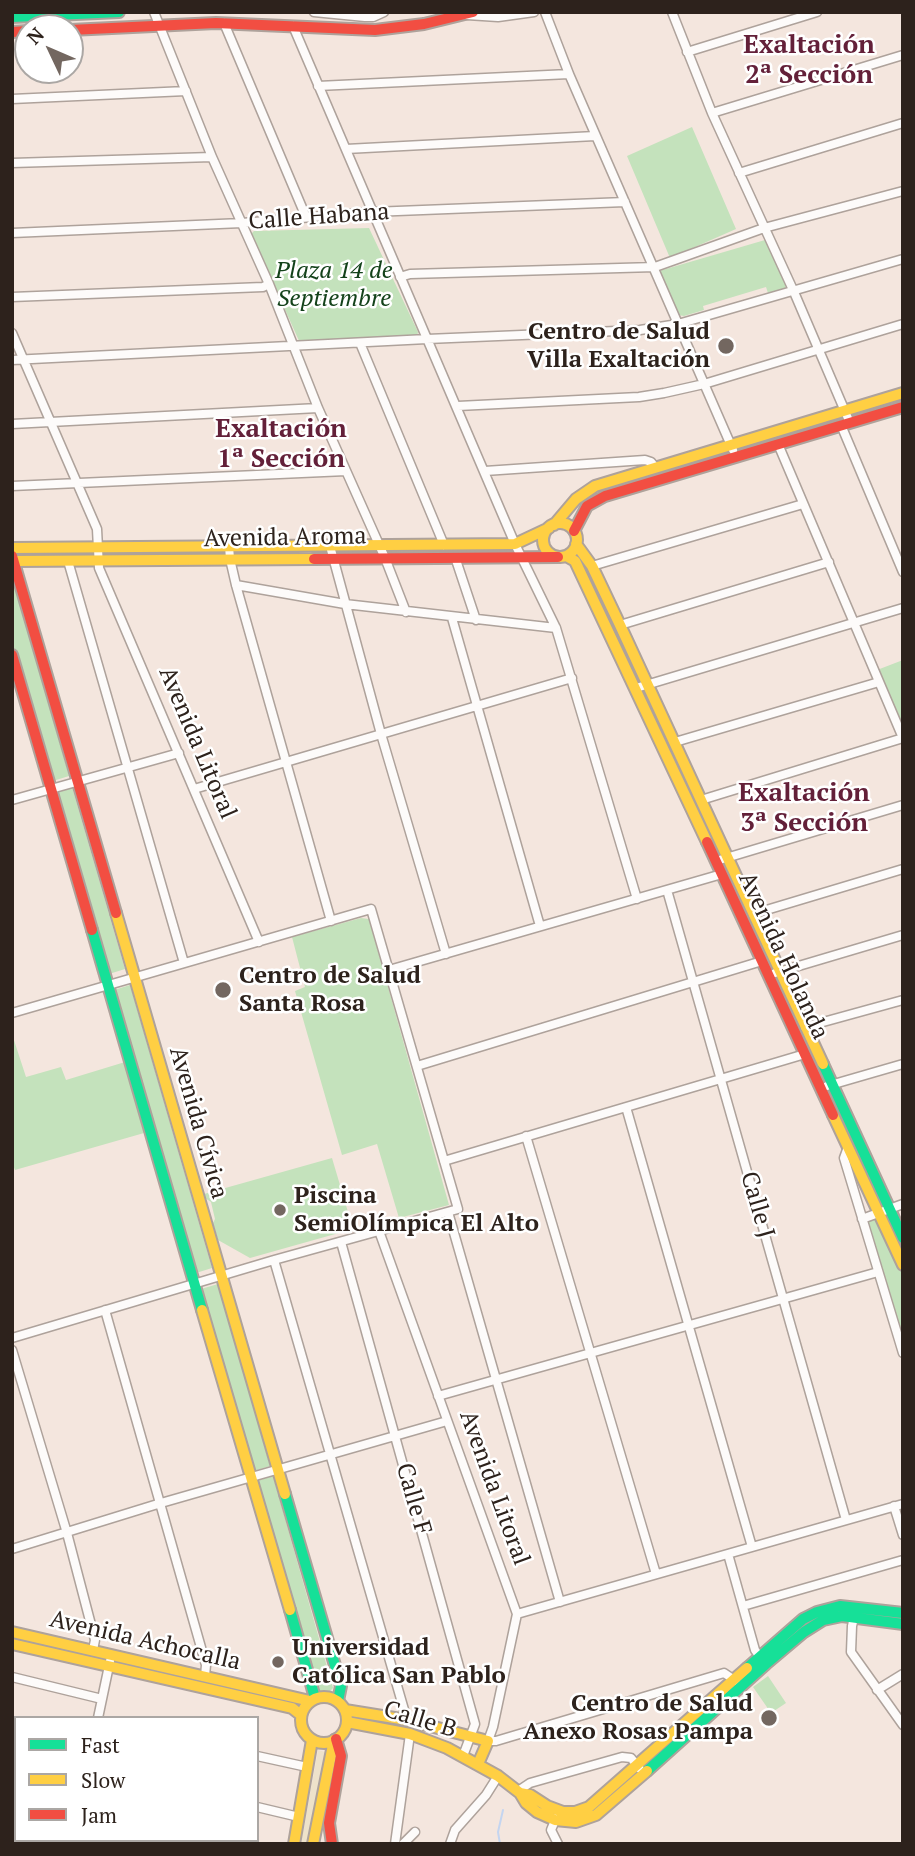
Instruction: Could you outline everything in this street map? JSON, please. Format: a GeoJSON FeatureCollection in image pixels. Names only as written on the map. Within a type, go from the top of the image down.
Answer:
{"type":"FeatureCollection","features":[{"type":"Feature","properties":{"kind":"street"},"geometry":{"type":"LineString","coordinates":[[12,16],[118,12]]}},
{"type":"Feature","properties":{"kind":"street"},"geometry":{"type":"LineString","coordinates":[[154,12],[212,158],[269,284],[318,408],[385,558],[406,612]]}},
{"type":"Feature","properties":{"kind":"street"},"geometry":{"type":"LineString","coordinates":[[266,12],[266,25]]}},
{"type":"Feature","properties":{"kind":"street"},"geometry":{"type":"LineString","coordinates":[[314,12],[365,17],[384,12]]}},
{"type":"Feature","properties":{"kind":"street"},"geometry":{"type":"LineString","coordinates":[[84,29],[224,23],[375,30],[424,24],[470,13],[498,17],[534,12]]}},
{"type":"Feature","properties":{"kind":"street"},"geometry":{"type":"LineString","coordinates":[[545,12],[595,136],[736,456]]}},
{"type":"Feature","properties":{"kind":"street"},"geometry":{"type":"LineString","coordinates":[[672,12],[712,113],[845,410],[846,424],[903,572]]}},
{"type":"Feature","properties":{"kind":"street"},"geometry":{"type":"LineString","coordinates":[[687,52],[817,12]]}},
{"type":"Feature","properties":{"kind":"street"},"geometry":{"type":"LineString","coordinates":[[93,13],[95,29]]}},
{"type":"Feature","properties":{"kind":"street"},"geometry":{"type":"LineString","coordinates":[[224,23],[306,218]]}},
{"type":"Feature","properties":{"kind":"street"},"geometry":{"type":"LineString","coordinates":[[293,26],[516,544],[556,628],[637,898]]}},
{"type":"Feature","properties":{"kind":"street"},"geometry":{"type":"LineString","coordinates":[[712,113],[903,55]]}},
{"type":"Feature","properties":{"kind":"street"},"geometry":{"type":"LineString","coordinates":[[318,86],[569,74]]}},
{"type":"Feature","properties":{"kind":"street"},"geometry":{"type":"LineString","coordinates":[[12,99],[186,91]]}},
{"type":"Feature","properties":{"kind":"street"},"geometry":{"type":"LineString","coordinates":[[739,173],[903,123]]}},
{"type":"Feature","properties":{"kind":"street"},"geometry":{"type":"LineString","coordinates":[[346,149],[595,136]]}},
{"type":"Feature","properties":{"kind":"street"},"geometry":{"type":"LineString","coordinates":[[12,163],[212,158]]}},
{"type":"Feature","properties":{"kind":"street"},"geometry":{"type":"LineString","coordinates":[[400,277],[410,274],[655,267],[764,229],[903,191]]}},
{"type":"Feature","properties":{"kind":"street","name":"Calle Habana"},"geometry":{"type":"LineString","coordinates":[[12,233],[242,223],[372,212],[625,202]]}},
{"type":"Feature","properties":{"kind":"street"},"geometry":{"type":"LineString","coordinates":[[12,360],[640,330],[678,324],[903,259]]}},
{"type":"Feature","properties":{"kind":"street"},"geometry":{"type":"LineString","coordinates":[[12,297],[263,287],[269,284]]}},
{"type":"Feature","properties":{"kind":"street"},"geometry":{"type":"LineString","coordinates":[[458,406],[639,397],[704,384],[903,324]]}},
{"type":"Feature","properties":{"kind":"street","name":"Avenida Litoral"},"geometry":{"type":"LineString","coordinates":[[12,333],[97,529],[99,568],[259,942]]}},
{"type":"Feature","properties":{"kind":"street"},"geometry":{"type":"LineString","coordinates":[[360,343],[444,545]]}},
{"type":"Feature","properties":{"kind":"street","name":"Avenida Aroma"},"geometry":{"type":"LineString","coordinates":[[12,548],[516,544],[551,526],[585,492],[596,486],[903,393]]}},
{"type":"Feature","properties":{"kind":"street"},"geometry":{"type":"LineString","coordinates":[[12,424],[318,408]]}},
{"type":"Feature","properties":{"kind":"street"},"geometry":{"type":"LineString","coordinates":[[574,531],[563,524],[551,526],[544,542],[548,552],[562,556],[574,549],[574,531],[583,511],[598,499],[902,409]]}},
{"type":"Feature","properties":{"kind":"street"},"geometry":{"type":"LineString","coordinates":[[701,800],[903,738],[778,444]]}},
{"type":"Feature","properties":{"kind":"street"},"geometry":{"type":"LineString","coordinates":[[485,471],[645,460],[651,461],[655,467]]}},
{"type":"Feature","properties":{"kind":"street"},"geometry":{"type":"LineString","coordinates":[[12,486],[346,471]]}},
{"type":"Feature","properties":{"kind":"street"},"geometry":{"type":"LineString","coordinates":[[578,566],[803,504]]}},
{"type":"Feature","properties":{"kind":"street","name":"Avenida Holanda"},"geometry":{"type":"LineString","coordinates":[[576,544],[590,563],[620,625],[641,686],[675,743],[701,800],[722,859],[722,874],[762,961],[774,974],[805,1027],[848,1147],[903,1238]]}},
{"type":"Feature","properties":{"kind":"street"},"geometry":{"type":"LineString","coordinates":[[229,546],[229,559],[236,585],[331,921]]}},
{"type":"Feature","properties":{"kind":"street"},"geometry":{"type":"LineString","coordinates":[[330,546],[381,734],[446,954]]}},
{"type":"Feature","properties":{"kind":"street","name":"Avenida Aroma"},"geometry":{"type":"LineString","coordinates":[[13,559],[68,561],[562,556]]}},
{"type":"Feature","properties":{"kind":"street","name":"Avenida Holanda"},"geometry":{"type":"LineString","coordinates":[[562,556],[572,558],[578,566],[641,686],[722,859],[753,914],[805,1054],[826,1086],[884,1210],[903,1265]]}},
{"type":"Feature","properties":{"kind":"street"},"geometry":{"type":"LineString","coordinates":[[455,557],[476,620]]}},
{"type":"Feature","properties":{"kind":"street","name":"Avenida Cívica"},"geometry":{"type":"LineString","coordinates":[[13,559],[341,1686],[343,1711]]}},
{"type":"Feature","properties":{"kind":"street"},"geometry":{"type":"LineString","coordinates":[[68,561],[184,963]]}},
{"type":"Feature","properties":{"kind":"street"},"geometry":{"type":"LineString","coordinates":[[620,625],[829,562]]}},
{"type":"Feature","properties":{"kind":"street"},"geometry":{"type":"LineString","coordinates":[[236,585],[345,604],[556,628]]}},
{"type":"Feature","properties":{"kind":"street"},"geometry":{"type":"LineString","coordinates":[[641,686],[903,608]]}},
{"type":"Feature","properties":{"kind":"street"},"geometry":{"type":"LineString","coordinates":[[452,618],[540,926]]}},
{"type":"Feature","properties":{"kind":"street","name":"Avenida Cívica"},"geometry":{"type":"LineString","coordinates":[[12,655],[251,1479],[312,1700]]}},
{"type":"Feature","properties":{"kind":"street"},"geometry":{"type":"LineString","coordinates":[[194,789],[572,678]]}},
{"type":"Feature","properties":{"kind":"street"},"geometry":{"type":"LineString","coordinates":[[675,743],[878,682]]}},
{"type":"Feature","properties":{"kind":"street"},"geometry":{"type":"LineString","coordinates":[[12,800],[179,753]]}},
{"type":"Feature","properties":{"kind":"street"},"geometry":{"type":"LineString","coordinates":[[722,859],[903,805]]}},
{"type":"Feature","properties":{"kind":"street"},"geometry":{"type":"LineString","coordinates":[[753,914],[903,869]]}},
{"type":"Feature","properties":{"kind":"street"},"geometry":{"type":"LineString","coordinates":[[389,970],[722,874]]}},
{"type":"Feature","properties":{"kind":"street","name":"Calle J"},"geometry":{"type":"LineString","coordinates":[[667,890],[846,1520]]}},
{"type":"Feature","properties":{"kind":"street"},"geometry":{"type":"LineString","coordinates":[[12,1002],[14,1012],[371,909],[458,1209],[194,1283],[12,1338]]}},
{"type":"Feature","properties":{"kind":"street"},"geometry":{"type":"LineString","coordinates":[[774,974],[903,935]]}},
{"type":"Feature","properties":{"kind":"street"},"geometry":{"type":"LineString","coordinates":[[417,1066],[762,961]]}},
{"type":"Feature","properties":{"kind":"street"},"geometry":{"type":"LineString","coordinates":[[805,1027],[903,1000]]}},
{"type":"Feature","properties":{"kind":"street"},"geometry":{"type":"LineString","coordinates":[[444,1161],[805,1054]]}},
{"type":"Feature","properties":{"kind":"street"},"geometry":{"type":"LineString","coordinates":[[826,1086],[903,1064]]}},
{"type":"Feature","properties":{"kind":"street"},"geometry":{"type":"LineString","coordinates":[[626,1107],[752,1547]]}},
{"type":"Feature","properties":{"kind":"street"},"geometry":{"type":"LineString","coordinates":[[526,1136],[656,1574]]}},
{"type":"Feature","properties":{"kind":"street"},"geometry":{"type":"LineString","coordinates":[[848,1147],[844,1158],[903,1353]]}},
{"type":"Feature","properties":{"kind":"street"},"geometry":{"type":"LineString","coordinates":[[862,1219],[903,1203]]}},
{"type":"Feature","properties":{"kind":"street"},"geometry":{"type":"LineString","coordinates":[[447,1212],[560,1602]]}},
{"type":"Feature","properties":{"kind":"street","name":"Avenida Litoral"},"geometry":{"type":"LineString","coordinates":[[379,1231],[517,1614]]}},
{"type":"Feature","properties":{"kind":"street","name":"Calle F"},"geometry":{"type":"LineString","coordinates":[[341,1241],[475,1724],[463,1756]]}},
{"type":"Feature","properties":{"kind":"street"},"geometry":{"type":"LineString","coordinates":[[274,1260],[407,1720]]}},
{"type":"Feature","properties":{"kind":"street"},"geometry":{"type":"LineString","coordinates":[[439,1396],[878,1272]]}},
{"type":"Feature","properties":{"kind":"street"},"geometry":{"type":"LineString","coordinates":[[105,1310],[206,1665],[205,1676]]}},
{"type":"Feature","properties":{"kind":"street"},"geometry":{"type":"LineString","coordinates":[[12,1350],[67,1533],[95,1640],[93,1650]]}},
{"type":"Feature","properties":{"kind":"street"},"geometry":{"type":"LineString","coordinates":[[12,1549],[447,1421]]}},
{"type":"Feature","properties":{"kind":"street"},"geometry":{"type":"LineString","coordinates":[[478,1764],[493,1727],[517,1614],[899,1505],[903,1535]]}},
{"type":"Feature","properties":{"kind":"street"},"geometry":{"type":"LineString","coordinates":[[728,1554],[762,1660]]}},
{"type":"Feature","properties":{"kind":"street"},"geometry":{"type":"LineString","coordinates":[[743,1606],[903,1560]]}},
{"type":"Feature","properties":{"kind":"street"},"geometry":{"type":"LineString","coordinates":[[855,1612],[903,1624]]}},
{"type":"Feature","properties":{"kind":"street"},"geometry":{"type":"LineString","coordinates":[[855,1612],[851,1652],[903,1725]]}},
{"type":"Feature","properties":{"kind":"street"},"geometry":{"type":"LineString","coordinates":[[556,1815],[589,1807],[733,1678],[823,1620],[855,1612],[903,1613]]}},
{"type":"Feature","properties":{"kind":"street","name":"Avenida Achocalla"},"geometry":{"type":"LineString","coordinates":[[12,1632],[93,1650],[111,1660],[292,1708],[301,1715]]}},
{"type":"Feature","properties":{"kind":"street","name":"Avenida Achocalla"},"geometry":{"type":"LineString","coordinates":[[12,1644],[205,1676],[312,1700]]}},
{"type":"Feature","properties":{"kind":"street"},"geometry":{"type":"LineString","coordinates":[[98,1716],[111,1660]]}},
{"type":"Feature","properties":{"kind":"street"},"geometry":{"type":"LineString","coordinates":[[556,1815],[576,1822],[596,1815],[742,1687],[762,1660]]}},
{"type":"Feature","properties":{"kind":"street"},"geometry":{"type":"LineString","coordinates":[[488,1741],[724,1673],[742,1687]]}},
{"type":"Feature","properties":{"kind":"street"},"geometry":{"type":"LineString","coordinates":[[877,1690],[903,1674]]}},
{"type":"Feature","properties":{"kind":"street"},"geometry":{"type":"LineString","coordinates":[[12,1677],[102,1699]]}},
{"type":"Feature","properties":{"kind":"street"},"geometry":{"type":"LineString","coordinates":[[326,1696],[343,1711],[343,1733],[335,1740],[326,1743],[312,1740],[304,1732],[301,1715],[312,1700],[326,1696]]}},
{"type":"Feature","properties":{"kind":"street","name":"Calle B"},"geometry":{"type":"LineString","coordinates":[[343,1711],[407,1720],[488,1741]]}},
{"type":"Feature","properties":{"kind":"street","name":"Calle B"},"geometry":{"type":"LineString","coordinates":[[343,1711],[463,1756],[498,1776],[519,1792],[526,1803],[537,1812],[556,1815]]}},
{"type":"Feature","properties":{"kind":"street"},"geometry":{"type":"LineString","coordinates":[[395,1844],[410,1734]]}},
{"type":"Feature","properties":{"kind":"street"},"geometry":{"type":"LineString","coordinates":[[294,1844],[312,1740]]}},
{"type":"Feature","properties":{"kind":"street"},"geometry":{"type":"LineString","coordinates":[[313,1844],[328,1762],[335,1740]]}},
{"type":"Feature","properties":{"kind":"street"},"geometry":{"type":"LineString","coordinates":[[332,1844],[330,1824],[341,1756],[335,1740]]}},
{"type":"Feature","properties":{"kind":"street"},"geometry":{"type":"LineString","coordinates":[[259,1756],[307,1767]]}},
{"type":"Feature","properties":{"kind":"street"},"geometry":{"type":"LineString","coordinates":[[519,1792],[530,1783],[622,1757],[631,1758],[645,1774]]}},
{"type":"Feature","properties":{"kind":"street"},"geometry":{"type":"LineString","coordinates":[[450,1844],[454,1830],[486,1795],[498,1776]]}},
{"type":"Feature","properties":{"kind":"street"},"geometry":{"type":"LineString","coordinates":[[259,1807],[299,1817]]}},
{"type":"Feature","properties":{"kind":"street"},"geometry":{"type":"LineString","coordinates":[[556,1815],[551,1830],[558,1844]]}},
{"type":"Feature","properties":{"kind":"street"},"geometry":{"type":"LineString","coordinates":[[403,1844],[415,1832]]}},
{"type":"Feature","properties":{"kind":"green space"},"geometry":{"type":"Polygon","coordinates":[[[692,127],[736,229],[670,258],[627,156],[692,127]]]}},
{"type":"Feature","properties":{"kind":"green space","name":"Plaza 14 de Septiembre"},"geometry":{"type":"Polygon","coordinates":[[[369,228],[418,332],[417,337],[300,343],[251,234],[254,231],[369,228]]]}},
{"type":"Feature","properties":{"kind":"green space"},"geometry":{"type":"Polygon","coordinates":[[[765,240],[786,285],[785,289],[768,293],[766,287],[703,306],[704,310],[684,316],[678,315],[659,271],[765,240]]]}},
{"type":"Feature","properties":{"kind":"green space"},"geometry":{"type":"Polygon","coordinates":[[[12,574],[69,776],[53,781],[12,641],[12,574]]]}},
{"type":"Feature","properties":{"kind":"green space"},"geometry":{"type":"Polygon","coordinates":[[[903,660],[903,730],[877,670],[903,660]]]}},
{"type":"Feature","properties":{"kind":"green space"},"geometry":{"type":"Polygon","coordinates":[[[72,787],[125,969],[109,974],[56,792],[72,787]]]}},
{"type":"Feature","properties":{"kind":"green space"},"geometry":{"type":"Polygon","coordinates":[[[361,918],[369,919],[449,1205],[399,1218],[377,1144],[342,1155],[295,991],[305,987],[292,937],[361,918]]]}},
{"type":"Feature","properties":{"kind":"green space"},"geometry":{"type":"Polygon","coordinates":[[[130,985],[212,1268],[196,1273],[114,990],[130,985]]]}},
{"type":"Feature","properties":{"kind":"green space"},"geometry":{"type":"Polygon","coordinates":[[[12,1034],[26,1077],[61,1067],[66,1080],[125,1062],[144,1133],[15,1170],[12,1162],[12,1034]]]}},
{"type":"Feature","properties":{"kind":"green space","name":"Piscina SemiOlímpica El Alto"},"geometry":{"type":"Polygon","coordinates":[[[332,1158],[353,1229],[250,1258],[218,1240],[211,1202],[204,1194],[332,1158]]]}},
{"type":"Feature","properties":{"kind":"green space"},"geometry":{"type":"Polygon","coordinates":[[[877,1217],[903,1270],[903,1327],[899,1328],[867,1221],[877,1217]]]}},
{"type":"Feature","properties":{"kind":"green space"},"geometry":{"type":"Polygon","coordinates":[[[218,1284],[270,1466],[254,1471],[201,1289],[218,1284]]]}},
{"type":"Feature","properties":{"kind":"green space"},"geometry":{"type":"Polygon","coordinates":[[[273,1476],[333,1688],[330,1691],[321,1692],[316,1688],[257,1481],[273,1476]]]}},
{"type":"Feature","properties":{"kind":"green space"},"geometry":{"type":"Polygon","coordinates":[[[768,1676],[786,1703],[771,1713],[753,1687],[768,1676]]]}},
{"type":"Feature","properties":{"kind":"sand"},"geometry":{"type":"Polygon","coordinates":[[[318,1750],[325,1752],[308,1844],[301,1844],[318,1750]]]}},
{"type":"Feature","properties":{"kind":"waterway"},"geometry":{"type":"LineString","coordinates":[[500,1844],[498,1832],[503,1810]]}},
{"type":"Feature","properties":{"kind":"traffic: fast"},"geometry":{"type":"LineString","coordinates":[[12,17],[119,12]]}},
{"type":"Feature","properties":{"kind":"traffic: fast"},"geometry":{"type":"LineString","coordinates":[[92,930],[202,1310]]}},
{"type":"Feature","properties":{"kind":"traffic: fast"},"geometry":{"type":"LineString","coordinates":[[823,1064],[903,1238]]}},
{"type":"Feature","properties":{"kind":"traffic: fast"},"geometry":{"type":"LineString","coordinates":[[285,1494],[341,1686],[338,1701]]}},
{"type":"Feature","properties":{"kind":"traffic: fast"},"geometry":{"type":"LineString","coordinates":[[747,1668],[803,1619],[817,1612],[840,1606],[903,1613]]}},
{"type":"Feature","properties":{"kind":"traffic: fast"},"geometry":{"type":"LineString","coordinates":[[290,1610],[315,1698]]}},
{"type":"Feature","properties":{"kind":"traffic: fast"},"geometry":{"type":"LineString","coordinates":[[647,1771],[766,1664],[804,1632],[823,1620],[842,1616],[903,1624]]}},
{"type":"Feature","properties":{"kind":"traffic: slow"},"geometry":{"type":"LineString","coordinates":[[554,525],[576,499],[595,486],[903,393]]}},
{"type":"Feature","properties":{"kind":"traffic: slow"},"geometry":{"type":"LineString","coordinates":[[560,523],[572,528],[577,540],[572,552],[560,557],[548,552],[543,540],[548,528],[560,523]]}},
{"type":"Feature","properties":{"kind":"traffic: slow"},"geometry":{"type":"LineString","coordinates":[[12,548],[515,544],[549,528]]}},
{"type":"Feature","properties":{"kind":"traffic: slow"},"geometry":{"type":"LineString","coordinates":[[576,544],[592,566],[823,1064]]}},
{"type":"Feature","properties":{"kind":"traffic: slow"},"geometry":{"type":"LineString","coordinates":[[566,556],[575,561],[707,842]]}},
{"type":"Feature","properties":{"kind":"traffic: slow"},"geometry":{"type":"LineString","coordinates":[[14,561],[314,559]]}},
{"type":"Feature","properties":{"kind":"traffic: slow"},"geometry":{"type":"LineString","coordinates":[[116,913],[285,1494]]}},
{"type":"Feature","properties":{"kind":"traffic: slow"},"geometry":{"type":"LineString","coordinates":[[833,1115],[903,1265]]}},
{"type":"Feature","properties":{"kind":"traffic: slow"},"geometry":{"type":"LineString","coordinates":[[202,1310],[290,1610]]}},
{"type":"Feature","properties":{"kind":"traffic: slow"},"geometry":{"type":"LineString","coordinates":[[12,1632],[310,1701]]}},
{"type":"Feature","properties":{"kind":"traffic: slow"},"geometry":{"type":"LineString","coordinates":[[12,1644],[292,1708],[301,1715]]}},
{"type":"Feature","properties":{"kind":"traffic: slow"},"geometry":{"type":"LineString","coordinates":[[520,1793],[530,1795],[563,1812],[575,1812],[589,1807],[747,1668]]}},
{"type":"Feature","properties":{"kind":"traffic: slow"},"geometry":{"type":"LineString","coordinates":[[324,1697],[340,1704],[347,1720],[340,1736],[324,1743],[308,1736],[301,1720],[308,1704],[324,1697]]}},
{"type":"Feature","properties":{"kind":"traffic: slow"},"geometry":{"type":"LineString","coordinates":[[345,1710],[407,1720],[488,1741],[478,1764]]}},
{"type":"Feature","properties":{"kind":"traffic: slow"},"geometry":{"type":"LineString","coordinates":[[347,1722],[410,1734],[447,1748],[498,1776],[520,1793],[526,1803],[537,1812],[555,1820],[576,1822],[596,1815],[647,1771]]}},
{"type":"Feature","properties":{"kind":"traffic: slow"},"geometry":{"type":"LineString","coordinates":[[294,1844],[312,1740]]}},
{"type":"Feature","properties":{"kind":"traffic: slow"},"geometry":{"type":"LineString","coordinates":[[313,1844],[334,1740]]}},
{"type":"Feature","properties":{"kind":"traffic: jam"},"geometry":{"type":"LineString","coordinates":[[84,29],[216,23],[375,30],[424,24],[473,12]]}},
{"type":"Feature","properties":{"kind":"traffic: jam"},"geometry":{"type":"LineString","coordinates":[[574,531],[587,506],[605,496],[903,407]]}},
{"type":"Feature","properties":{"kind":"traffic: jam"},"geometry":{"type":"LineString","coordinates":[[12,556],[116,913]]}},
{"type":"Feature","properties":{"kind":"traffic: jam"},"geometry":{"type":"LineString","coordinates":[[314,559],[558,557]]}},
{"type":"Feature","properties":{"kind":"traffic: jam"},"geometry":{"type":"LineString","coordinates":[[12,655],[92,930]]}},
{"type":"Feature","properties":{"kind":"traffic: jam"},"geometry":{"type":"LineString","coordinates":[[707,842],[833,1115]]}},
{"type":"Feature","properties":{"kind":"traffic: jam"},"geometry":{"type":"LineString","coordinates":[[332,1844],[329,1823],[341,1756],[336,1739]]}},
{"type":"Feature","properties":{"kind":"place","name":"Centro de Salud Villa Exaltación"},"geometry":{"type":"Point","coordinates":[726,346]}},
{"type":"Feature","properties":{"kind":"place","name":"Centro de Salud Santa Rosa"},"geometry":{"type":"Point","coordinates":[223,990]}},
{"type":"Feature","properties":{"kind":"place","name":"Piscina SemiOlímpica El Alto"},"geometry":{"type":"Point","coordinates":[280,1210]}},
{"type":"Feature","properties":{"kind":"place","name":"Universidad Católica San Pablo"},"geometry":{"type":"Point","coordinates":[278,1662]}},
{"type":"Feature","properties":{"kind":"place","name":"Centro de Salud Anexo Rosas Pampa"},"geometry":{"type":"Point","coordinates":[769,1718]}},
{"type":"Feature","properties":{"kind":"district","name":"Exaltación 2ª Sección"},"geometry":{"type":"Point","coordinates":[809,61]}},
{"type":"Feature","properties":{"kind":"district","name":"Exaltación 1ª Sección"},"geometry":{"type":"Point","coordinates":[281,445]}},
{"type":"Feature","properties":{"kind":"district","name":"Exaltación 3ª Sección"},"geometry":{"type":"Point","coordinates":[804,809]}}]}
